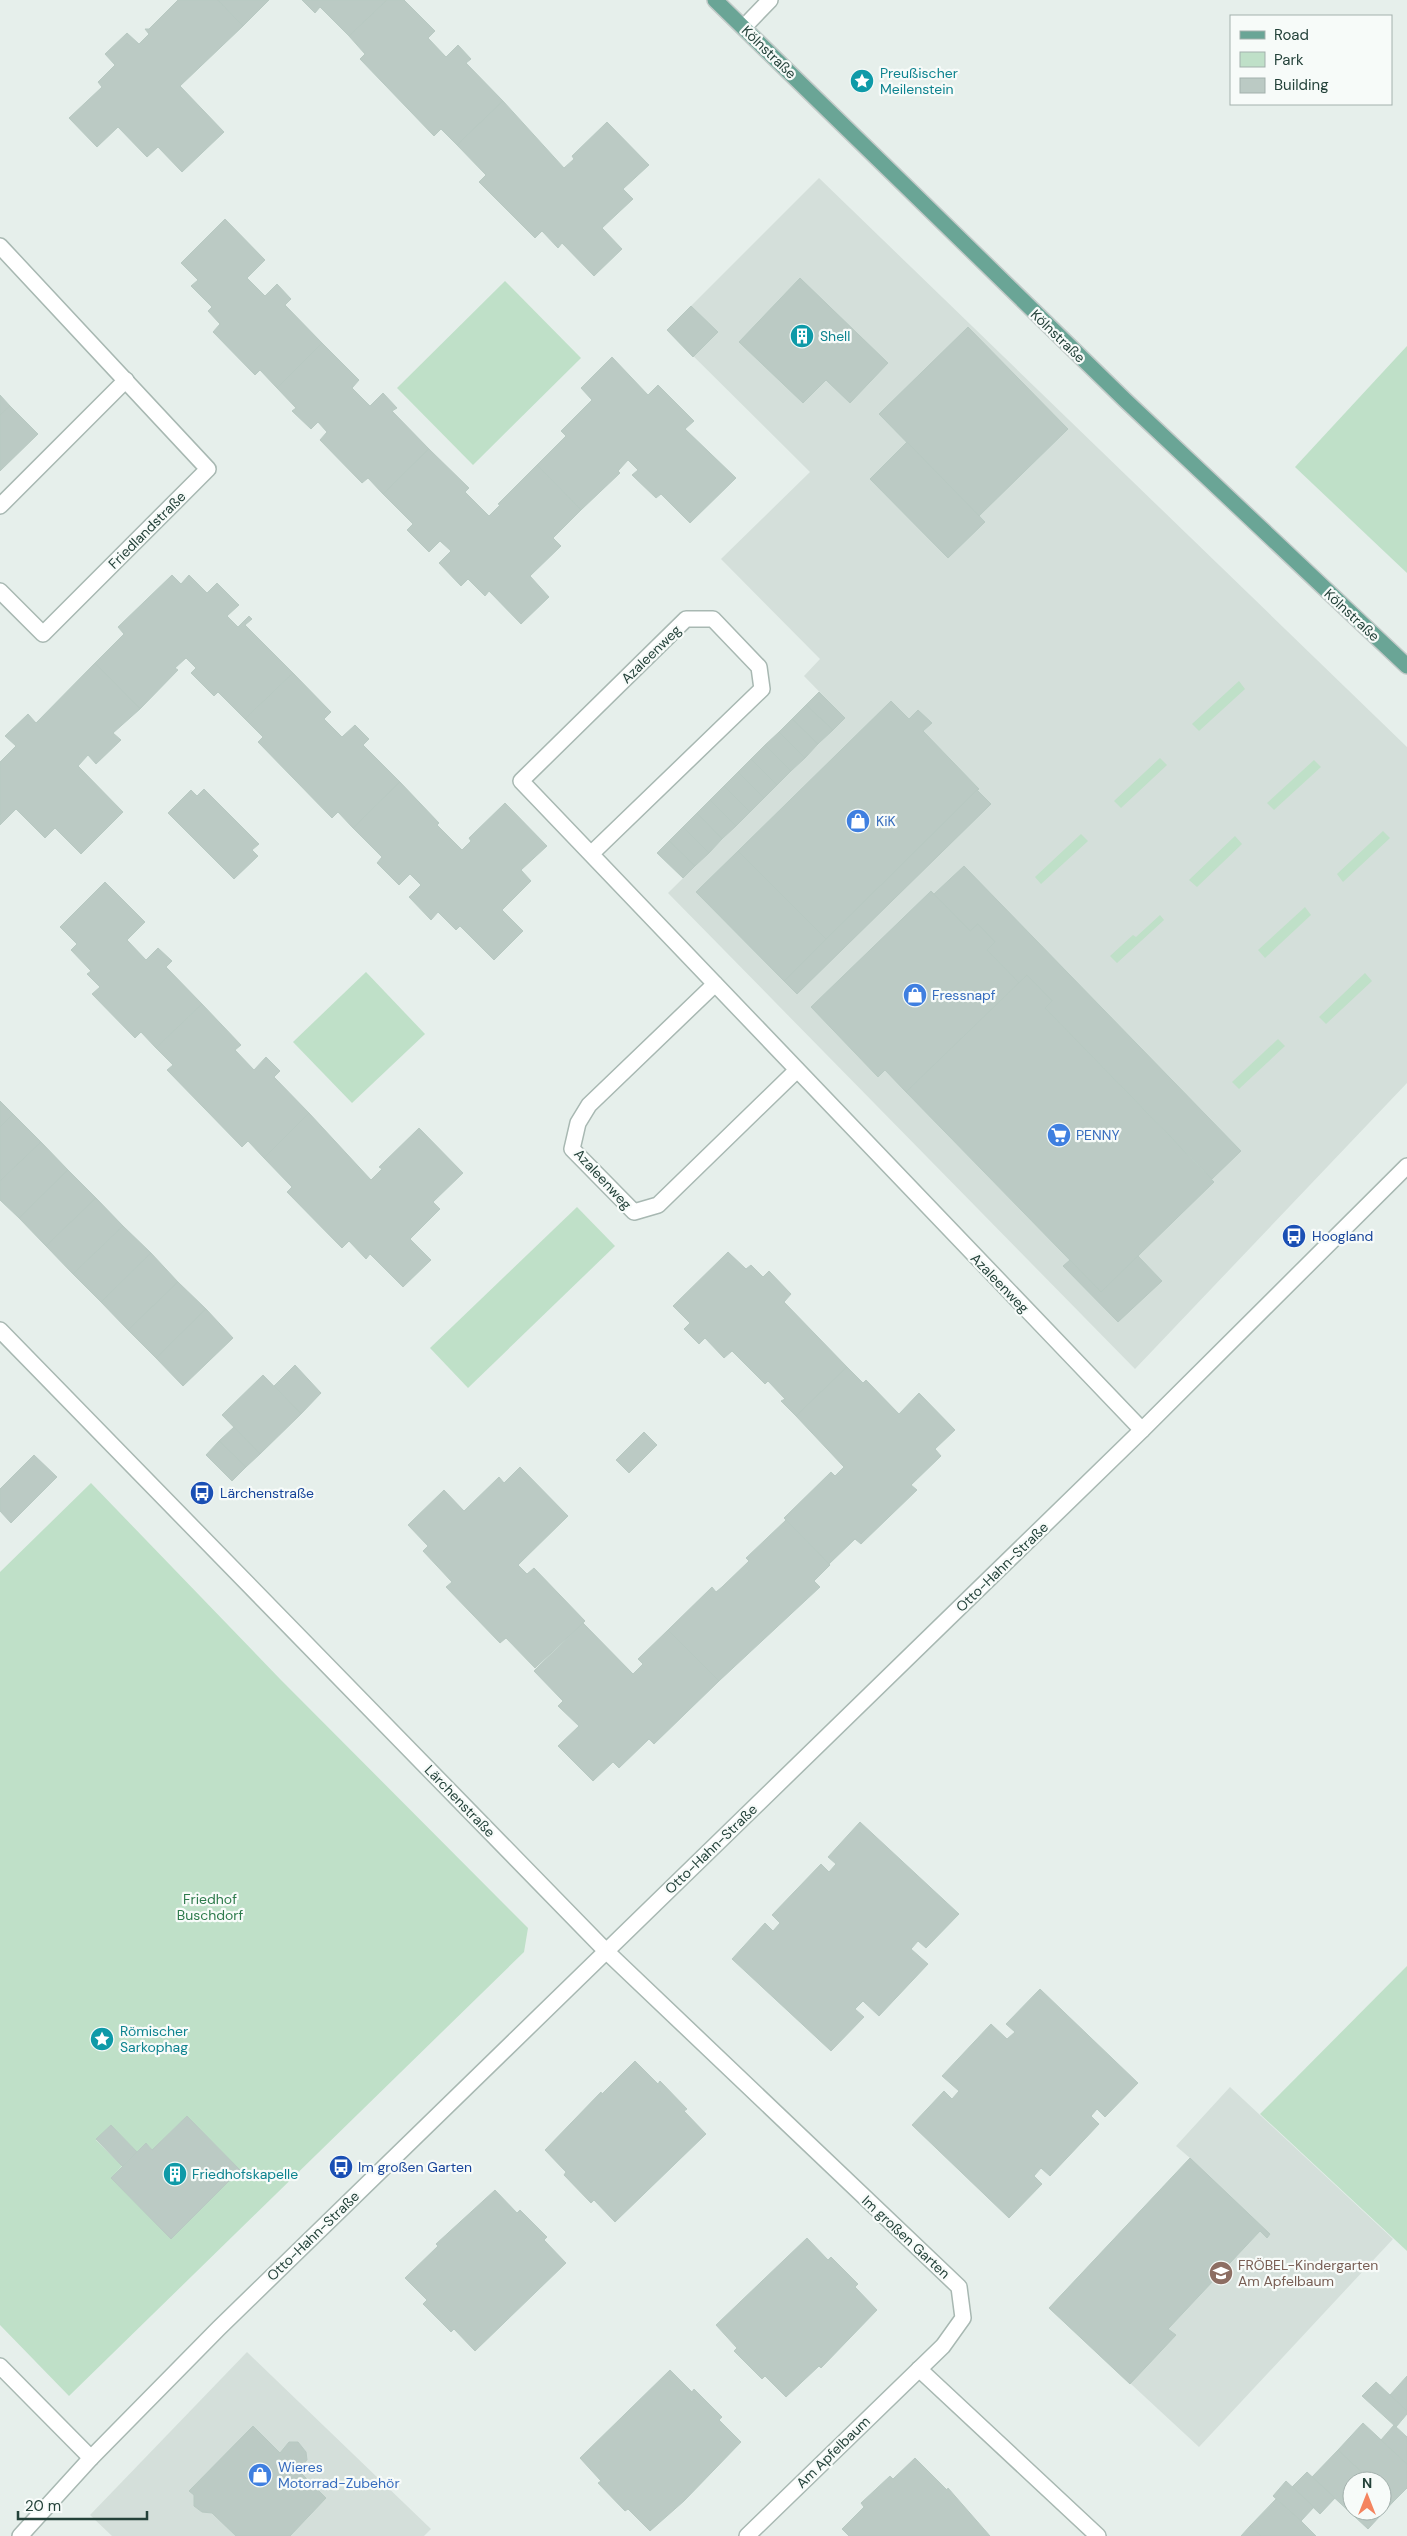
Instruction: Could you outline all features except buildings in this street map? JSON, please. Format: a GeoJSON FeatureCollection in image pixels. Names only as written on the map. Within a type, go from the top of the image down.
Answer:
{"type":"FeatureCollection","features":[{"type":"Feature","properties":{"kind":"main road","name":"Kölnstraße"},"geometry":{"type":"LineString","coordinates":[[716,0],[1132,407],[1407,666]]}},
{"type":"Feature","properties":{"kind":"street"},"geometry":{"type":"LineString","coordinates":[[744,27],[770,0]]}},
{"type":"Feature","properties":{"kind":"street","name":"Friedlandstraße"},"geometry":{"type":"LineString","coordinates":[[0,246],[208,469],[43,634],[0,591]]}},
{"type":"Feature","properties":{"kind":"street"},"geometry":{"type":"LineString","coordinates":[[0,506],[126,380]]}},
{"type":"Feature","properties":{"kind":"street","name":"Azaleenweg"},"geometry":{"type":"LineString","coordinates":[[592,854],[762,689],[759,667],[713,619],[686,620],[521,781],[1142,1430]]}},
{"type":"Feature","properties":{"kind":"street","name":"Azaleenweg"},"geometry":{"type":"LineString","coordinates":[[715,984],[589,1105],[578,1123],[572,1149],[634,1212],[658,1205],[797,1070]]}},
{"type":"Feature","properties":{"kind":"street","name":"Otto-Hahn-Straße"},"geometry":{"type":"LineString","coordinates":[[20,2536],[92,2458],[218,2328],[1142,1430],[1407,1166]]}},
{"type":"Feature","properties":{"kind":"street","name":"Lärchenstraße"},"geometry":{"type":"LineString","coordinates":[[0,1330],[606,1951]]}},
{"type":"Feature","properties":{"kind":"street","name":"Im großen Garten"},"geometry":{"type":"LineString","coordinates":[[606,1951],[959,2287],[963,2318],[943,2346],[919,2369]]}},
{"type":"Feature","properties":{"kind":"street"},"geometry":{"type":"LineString","coordinates":[[0,2366],[92,2458]]}},
{"type":"Feature","properties":{"kind":"street"},"geometry":{"type":"LineString","coordinates":[[919,2369],[1098,2536]]}},
{"type":"Feature","properties":{"kind":"street","name":"Am Apfelbaum"},"geometry":{"type":"LineString","coordinates":[[747,2536],[919,2369]]}},
{"type":"Feature","properties":{"kind":"shaded area"},"geometry":{"type":"Polygon","coordinates":[[[819,178],[1407,747],[1407,1083],[1135,1369],[668,893],[845,718],[804,676],[820,659],[721,559],[810,472],[667,330],[819,178]]]}},
{"type":"Feature","properties":{"kind":"shaded area","name":"FRÖBEL-Kindergarten Am Apfelbaum"},"geometry":{"type":"Polygon","coordinates":[[[1230,2087],[1393,2239],[1199,2447],[1049,2308],[1190,2158],[1176,2146],[1230,2087]]]}},
{"type":"Feature","properties":{"kind":"shaded area"},"geometry":{"type":"Polygon","coordinates":[[[247,2352],[431,2529],[424,2536],[112,2536],[90,2515],[247,2352]]]}},
{"type":"Feature","properties":{"kind":"green space"},"geometry":{"type":"Polygon","coordinates":[[[505,281],[581,358],[473,465],[397,388],[505,281]]]}},
{"type":"Feature","properties":{"kind":"green space"},"geometry":{"type":"Polygon","coordinates":[[[1407,346],[1407,573],[1295,467],[1407,346]]]}},
{"type":"Feature","properties":{"kind":"green space"},"geometry":{"type":"Polygon","coordinates":[[[1239,681],[1245,689],[1199,731],[1192,724],[1239,681]]]}},
{"type":"Feature","properties":{"kind":"green space"},"geometry":{"type":"Polygon","coordinates":[[[1160,758],[1167,765],[1121,808],[1114,801],[1160,758]]]}},
{"type":"Feature","properties":{"kind":"green space"},"geometry":{"type":"Polygon","coordinates":[[[1314,760],[1321,767],[1274,810],[1267,803],[1314,760]]]}},
{"type":"Feature","properties":{"kind":"green space"},"geometry":{"type":"Polygon","coordinates":[[[1383,831],[1390,838],[1343,882],[1337,874],[1383,831]]]}},
{"type":"Feature","properties":{"kind":"green space"},"geometry":{"type":"Polygon","coordinates":[[[1081,834],[1088,841],[1041,884],[1035,877],[1081,834]]]}},
{"type":"Feature","properties":{"kind":"green space"},"geometry":{"type":"Polygon","coordinates":[[[1235,836],[1242,844],[1197,887],[1189,880],[1235,836]]]}},
{"type":"Feature","properties":{"kind":"green space"},"geometry":{"type":"Polygon","coordinates":[[[1305,907],[1311,915],[1265,958],[1258,950],[1305,907]]]}},
{"type":"Feature","properties":{"kind":"green space"},"geometry":{"type":"Polygon","coordinates":[[[1160,915],[1164,920],[1117,963],[1110,956],[1133,935],[1136,937],[1160,915]]]}},
{"type":"Feature","properties":{"kind":"green space"},"geometry":{"type":"Polygon","coordinates":[[[366,972],[425,1034],[352,1103],[293,1042],[366,972]]]}},
{"type":"Feature","properties":{"kind":"green space"},"geometry":{"type":"Polygon","coordinates":[[[1365,973],[1372,981],[1326,1024],[1319,1017],[1365,973]]]}},
{"type":"Feature","properties":{"kind":"green space"},"geometry":{"type":"Polygon","coordinates":[[[1278,1039],[1285,1046],[1239,1089],[1232,1082],[1278,1039]]]}},
{"type":"Feature","properties":{"kind":"green space"},"geometry":{"type":"Polygon","coordinates":[[[577,1207],[615,1246],[468,1388],[430,1348],[577,1207]]]}},
{"type":"Feature","properties":{"kind":"green space","name":"Friedhof Buschdorf"},"geometry":{"type":"Polygon","coordinates":[[[91,1483],[280,1679],[528,1928],[524,1952],[69,2396],[0,2325],[0,1572],[91,1483]],[[187,2116],[152,2150],[146,2143],[137,2152],[111,2125],[96,2140],[122,2166],[111,2178],[171,2238],[240,2170],[187,2116]]]}},
{"type":"Feature","properties":{"kind":"green space"},"geometry":{"type":"Polygon","coordinates":[[[1407,1966],[1407,2251],[1260,2114],[1407,1966]]]}},
{"type":"Feature","properties":{"kind":"place","name":"Preußischer Meilenstein"},"geometry":{"type":"Point","coordinates":[862,81]}},
{"type":"Feature","properties":{"kind":"place","name":"Shell"},"geometry":{"type":"Point","coordinates":[802,336]}},
{"type":"Feature","properties":{"kind":"place","name":"KiK"},"geometry":{"type":"Point","coordinates":[858,821]}},
{"type":"Feature","properties":{"kind":"place","name":"Fressnapf"},"geometry":{"type":"Point","coordinates":[915,995]}},
{"type":"Feature","properties":{"kind":"place","name":"PENNY"},"geometry":{"type":"Point","coordinates":[1059,1135]}},
{"type":"Feature","properties":{"kind":"place","name":"Hoogland"},"geometry":{"type":"Point","coordinates":[1294,1236]}},
{"type":"Feature","properties":{"kind":"place","name":"Lärchenstraße"},"geometry":{"type":"Point","coordinates":[202,1493]}},
{"type":"Feature","properties":{"kind":"place","name":"Römischer Sarkophag"},"geometry":{"type":"Point","coordinates":[102,2039]}},
{"type":"Feature","properties":{"kind":"place","name":"Im großen Garten"},"geometry":{"type":"Point","coordinates":[341,2167]}},
{"type":"Feature","properties":{"kind":"place","name":"Friedhofskapelle"},"geometry":{"type":"Point","coordinates":[175,2174]}},
{"type":"Feature","properties":{"kind":"place","name":"FRÖBEL-Kindergarten Am Apfelbaum"},"geometry":{"type":"Point","coordinates":[1221,2273]}},
{"type":"Feature","properties":{"kind":"place","name":"Wieres Motorrad-Zubehör"},"geometry":{"type":"Point","coordinates":[260,2475]}}]}
